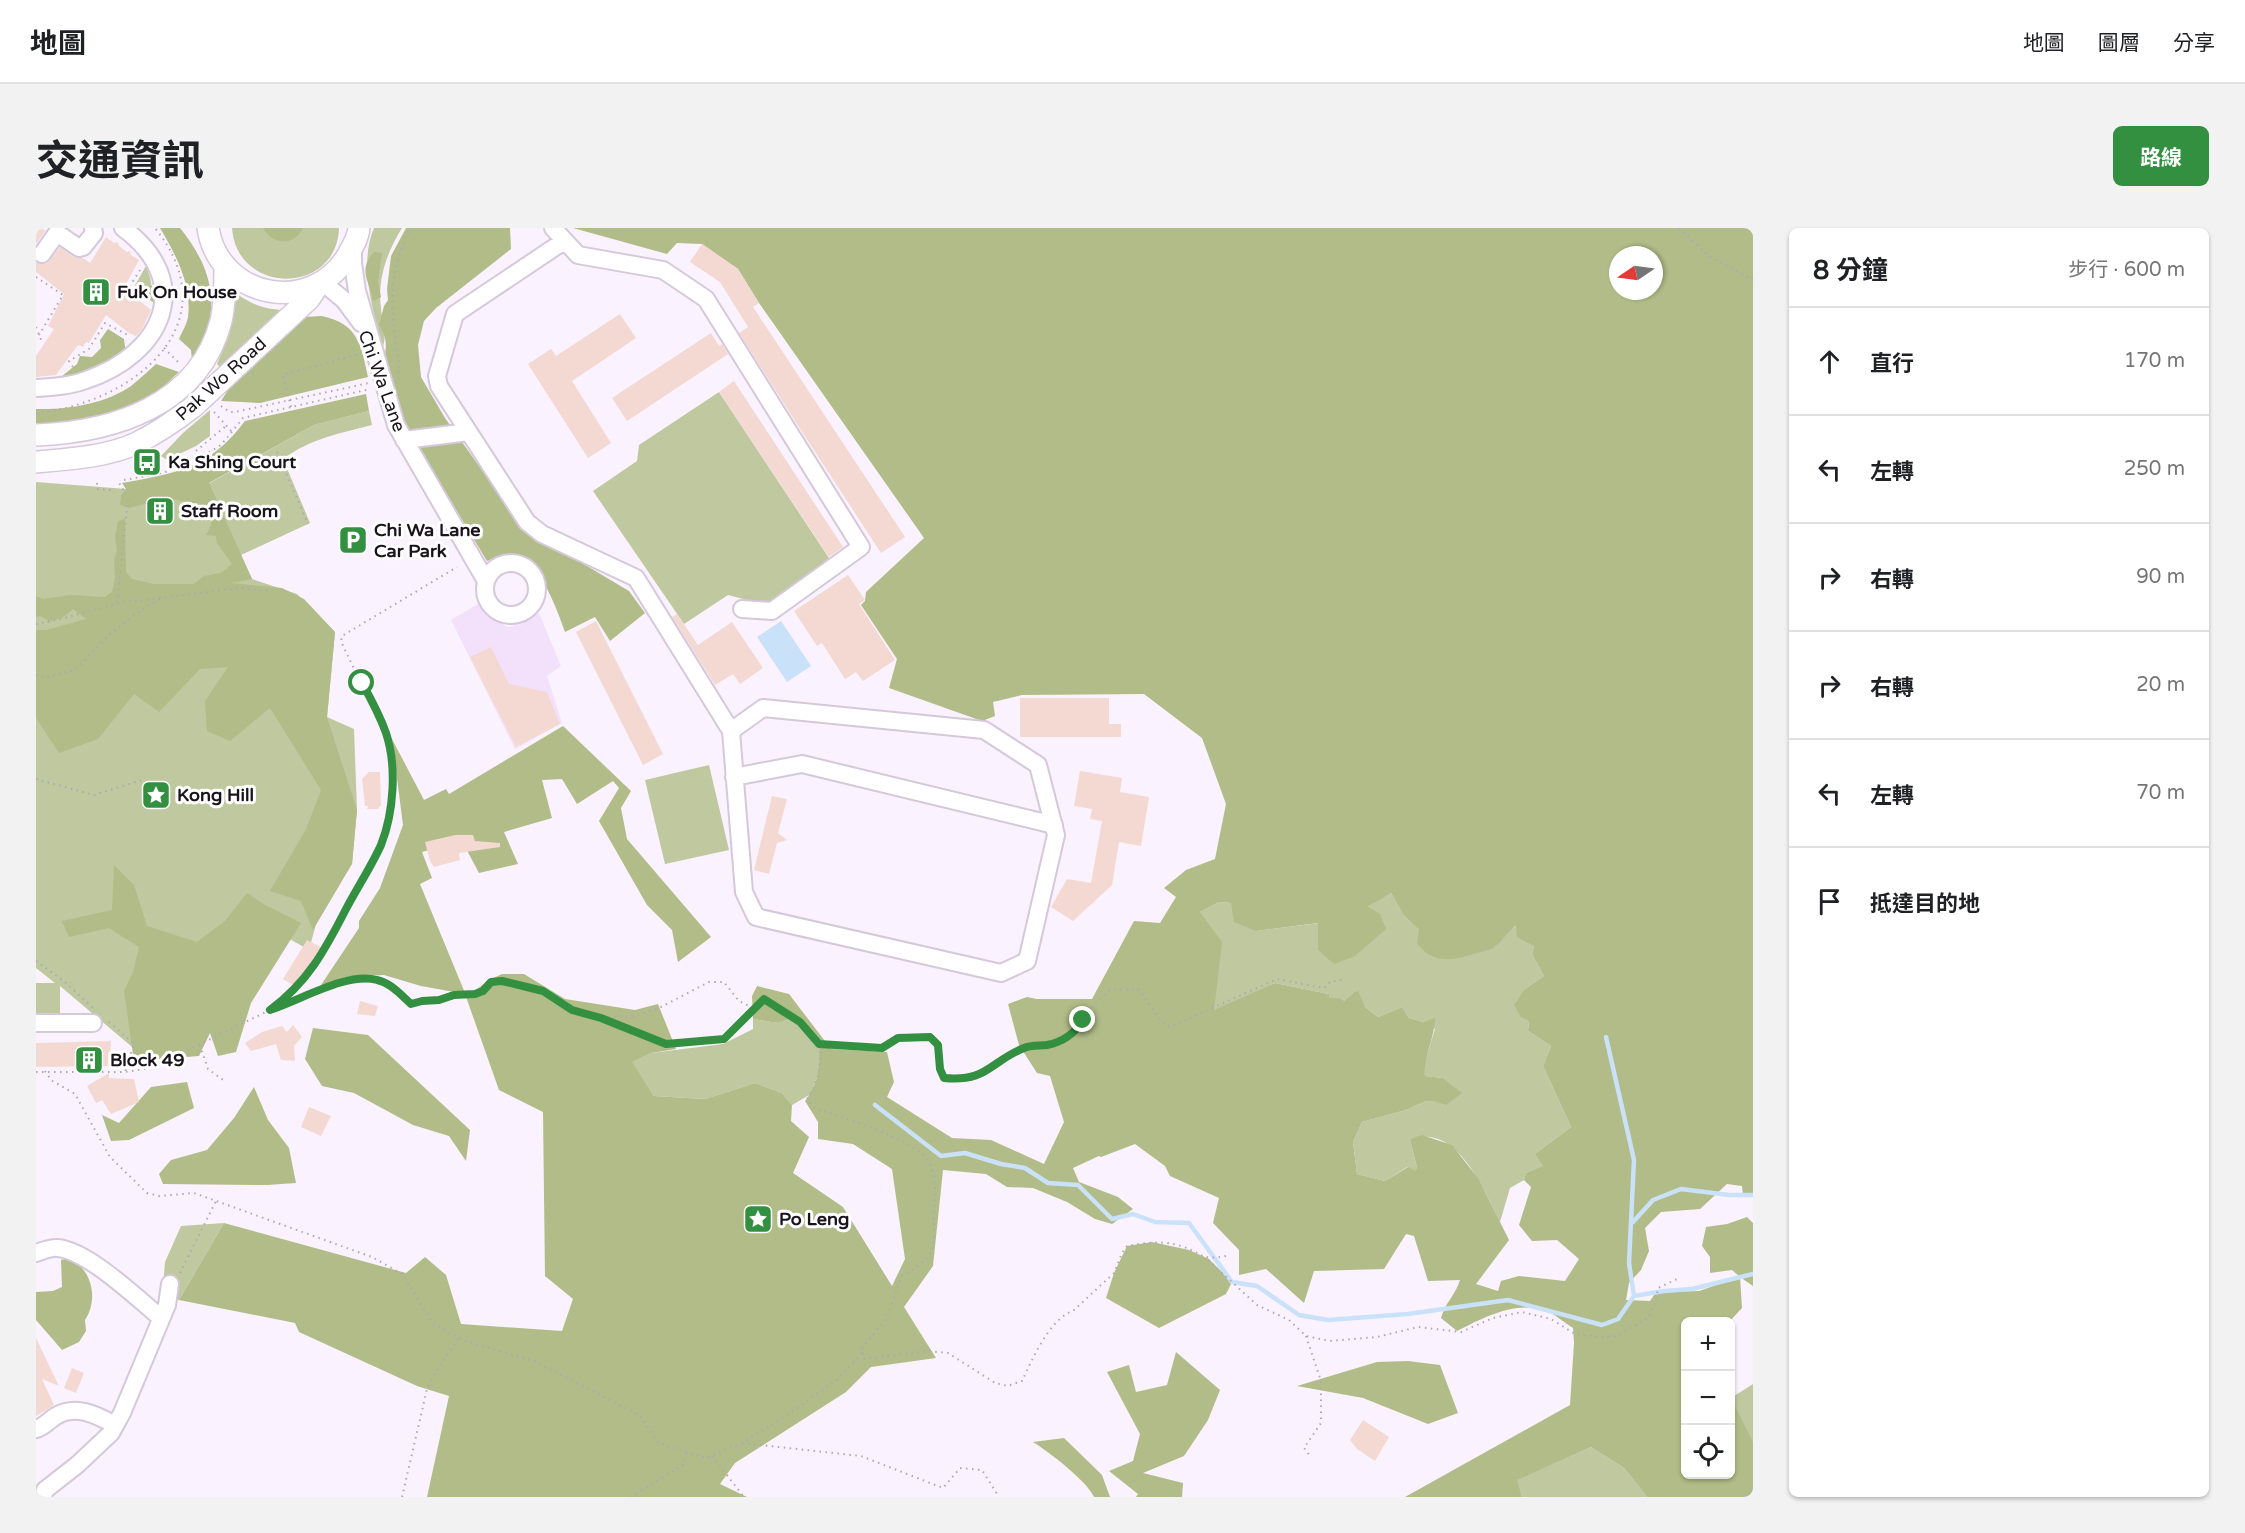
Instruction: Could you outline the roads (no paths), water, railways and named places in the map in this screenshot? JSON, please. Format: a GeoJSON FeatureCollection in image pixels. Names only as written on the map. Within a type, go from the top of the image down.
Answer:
{"type":"FeatureCollection","features":[{"type":"Feature","properties":{"kind":"main road","name":"Pak Wo Road"},"geometry":{"type":"LineString","coordinates":[[36,462],[118,450],[137,443],[193,408],[335,272],[358,235]]}},
{"type":"Feature","properties":{"kind":"main road"},"geometry":{"type":"LineString","coordinates":[[210,236],[225,266],[238,279],[254,288],[271,292],[297,291],[321,283]]}},
{"type":"Feature","properties":{"kind":"main road","name":"Pak Wo Road"},"geometry":{"type":"LineString","coordinates":[[36,435],[89,430],[120,422],[158,404],[182,385],[198,367],[217,333],[223,310],[225,266]]}},
{"type":"Feature","properties":{"kind":"street"},"geometry":{"type":"LineString","coordinates":[[42,254],[57,233],[79,248],[83,247],[94,233],[93,228]]}},
{"type":"Feature","properties":{"kind":"street"},"geometry":{"type":"LineString","coordinates":[[36,388],[63,386],[87,380],[111,368],[140,347],[162,316],[165,304],[164,294],[155,262],[140,241],[123,228]]}},
{"type":"Feature","properties":{"kind":"street"},"geometry":{"type":"LineString","coordinates":[[196,228],[210,236]]}},
{"type":"Feature","properties":{"kind":"street"},"geometry":{"type":"LineString","coordinates":[[730,731],[763,708],[984,730],[1038,765],[1056,835],[1027,961],[1001,973],[756,917],[744,892],[730,731],[636,578],[542,534],[527,522],[439,386],[437,376],[455,314],[558,234],[578,255],[663,270],[706,299],[861,547],[772,610],[741,609]]}},
{"type":"Feature","properties":{"kind":"street"},"geometry":{"type":"LineString","coordinates":[[358,235],[353,263],[357,291],[369,333]]}},
{"type":"Feature","properties":{"kind":"street","name":"Chi Wa Lane"},"geometry":{"type":"LineString","coordinates":[[321,283],[344,300],[369,333],[376,382],[389,403],[404,440],[486,581]]}},
{"type":"Feature","properties":{"kind":"street"},"geometry":{"type":"LineString","coordinates":[[404,440],[469,432]]}},
{"type":"Feature","properties":{"kind":"street"},"geometry":{"type":"LineString","coordinates":[[734,777],[802,764],[1054,825]]}},
{"type":"Feature","properties":{"kind":"street"},"geometry":{"type":"LineString","coordinates":[[36,1023],[93,1023]]}},
{"type":"Feature","properties":{"kind":"street"},"geometry":{"type":"LineString","coordinates":[[36,1253],[57,1248],[73,1252],[92,1262],[161,1318]]}},
{"type":"Feature","properties":{"kind":"street"},"geometry":{"type":"LineString","coordinates":[[43,1497],[45,1490],[104,1440],[115,1425],[167,1305],[170,1284]]}},
{"type":"Feature","properties":{"kind":"street"},"geometry":{"type":"LineString","coordinates":[[36,1429],[42,1428],[55,1416],[72,1411],[94,1414],[115,1425]]}},
{"type":"Feature","properties":{"kind":"water"},"geometry":{"type":"Polygon","coordinates":[[[781,621],[811,666],[787,682],[757,637],[781,621]]]}},
{"type":"Feature","properties":{"kind":"waterway"},"geometry":{"type":"LineString","coordinates":[[1606,1037],[1634,1160],[1629,1263],[1634,1296]]}},
{"type":"Feature","properties":{"kind":"waterway"},"geometry":{"type":"LineString","coordinates":[[875,1105],[941,1156],[965,1153],[1001,1164],[1025,1168],[1048,1183],[1078,1185],[1112,1219],[1133,1214],[1155,1222],[1189,1223],[1232,1282],[1257,1286],[1299,1315],[1328,1320],[1408,1314],[1508,1300],[1602,1325],[1618,1319],[1634,1296],[1692,1289],[1753,1274]]}},
{"type":"Feature","properties":{"kind":"waterway"},"geometry":{"type":"LineString","coordinates":[[1633,1222],[1653,1200],[1681,1189],[1729,1195],[1753,1195]]}},
{"type":"Feature","properties":{"kind":"place","name":"Fuk On House"},"geometry":{"type":"Point","coordinates":[96,292]}},
{"type":"Feature","properties":{"kind":"place","name":"Ka Shing Court"},"geometry":{"type":"Point","coordinates":[147,462]}},
{"type":"Feature","properties":{"kind":"place","name":"Staff Room"},"geometry":{"type":"Point","coordinates":[160,511]}},
{"type":"Feature","properties":{"kind":"place","name":"Chi Wa Lane Car Park"},"geometry":{"type":"Point","coordinates":[353,540]}},
{"type":"Feature","properties":{"kind":"place","name":"Kong Hill"},"geometry":{"type":"Point","coordinates":[156,795]}},
{"type":"Feature","properties":{"kind":"place","name":"Block 49"},"geometry":{"type":"Point","coordinates":[89,1060]}},
{"type":"Feature","properties":{"kind":"place","name":"Po Leng"},"geometry":{"type":"Point","coordinates":[758,1219]}}]}
